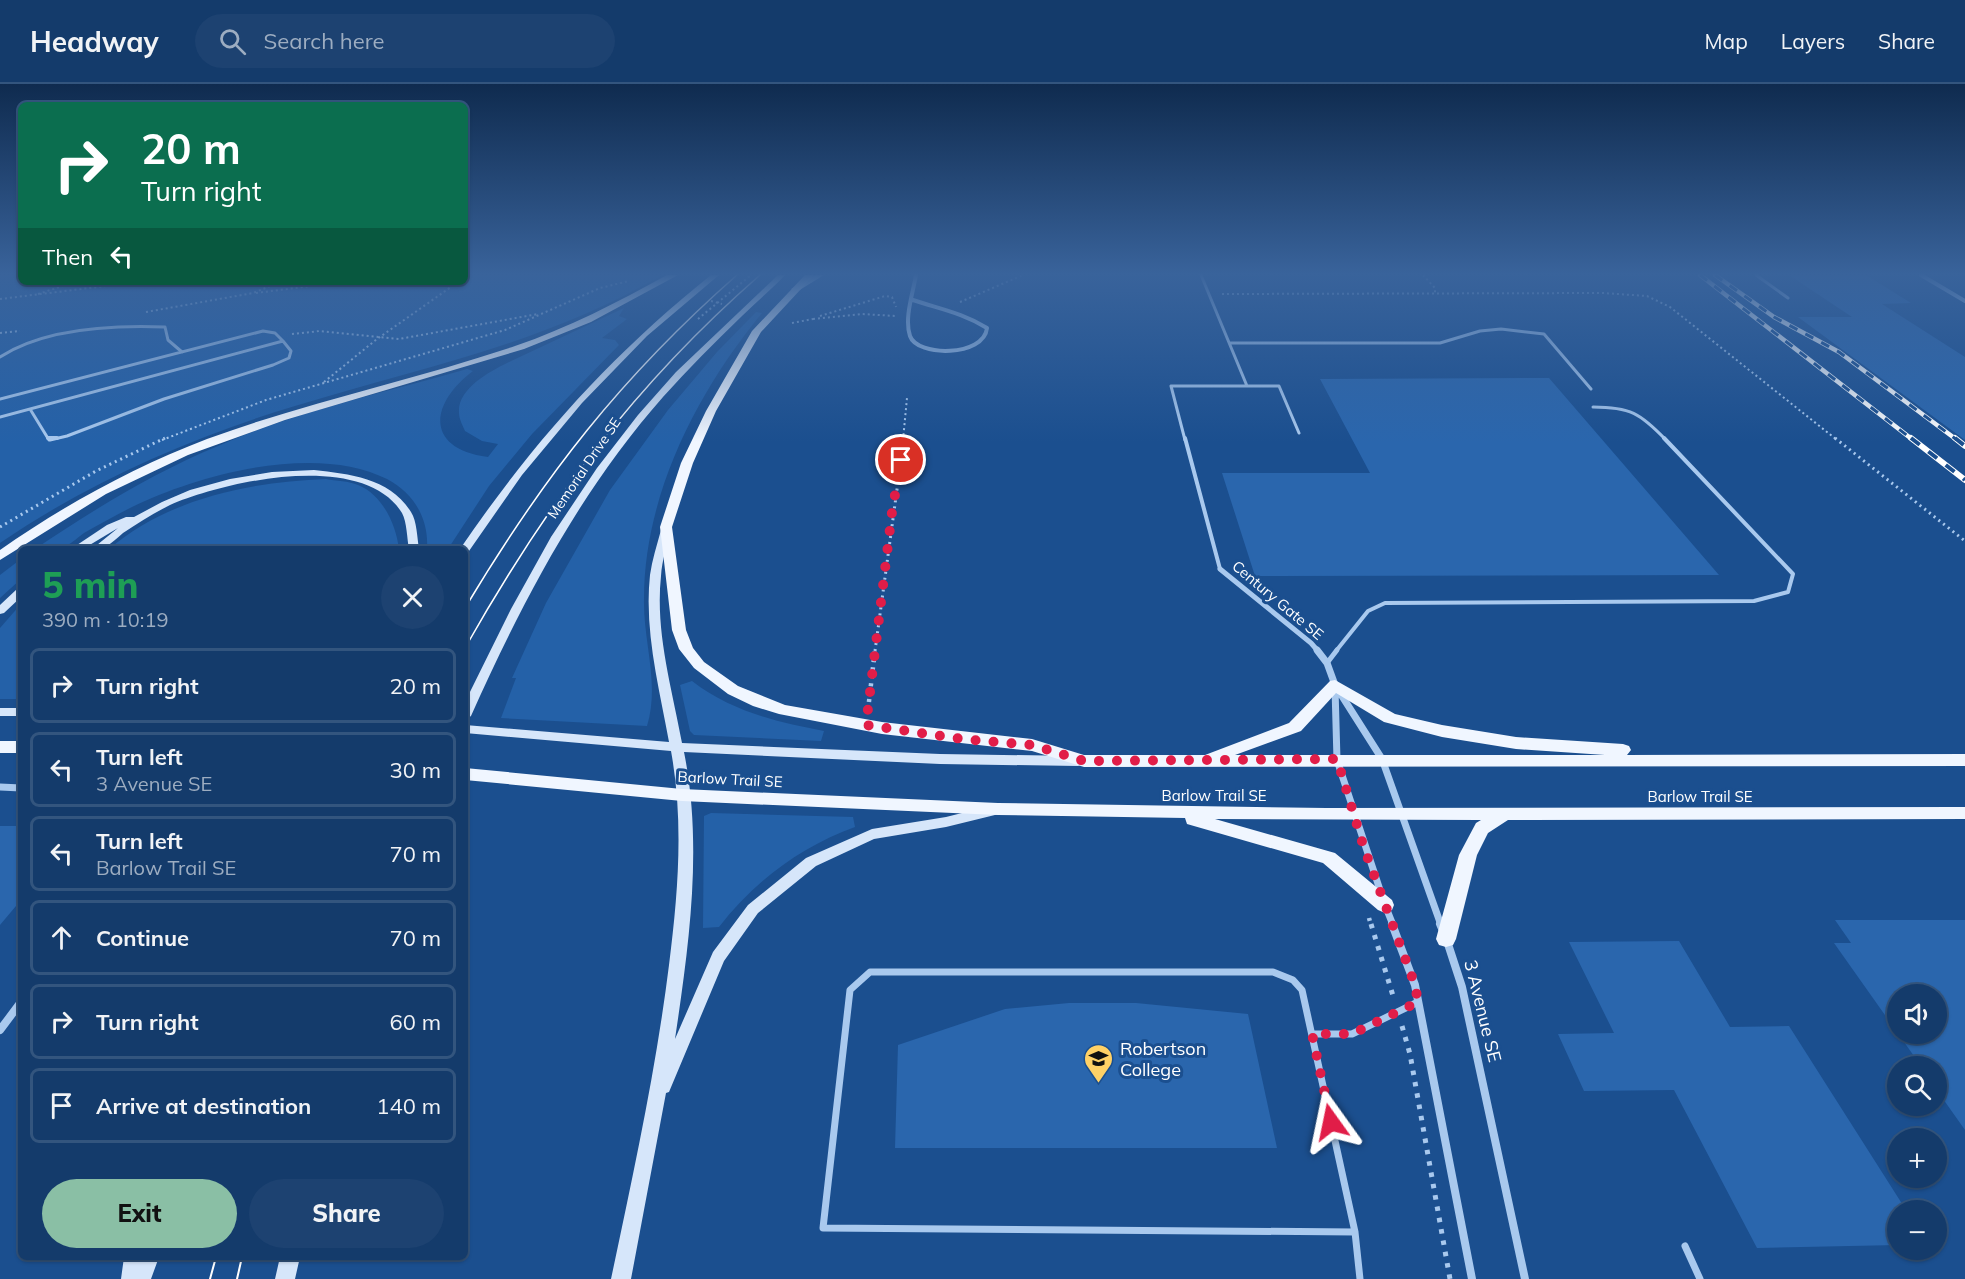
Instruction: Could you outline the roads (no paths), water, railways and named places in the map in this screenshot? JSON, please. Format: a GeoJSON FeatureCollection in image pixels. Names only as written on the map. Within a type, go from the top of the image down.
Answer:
{"type":"FeatureCollection","features":[{"type":"Feature","properties":{"kind":"main road"},"geometry":{"type":"LineString","coordinates":[[0,556],[115,487],[210,443],[275,420],[499,355],[562,331]]}},
{"type":"Feature","properties":{"kind":"main road"},"geometry":{"type":"LineString","coordinates":[[467,546],[502,492],[585,393],[650,331]]}},
{"type":"Feature","properties":{"kind":"main road","name":"Memorial Drive SE"},"geometry":{"type":"LineString","coordinates":[[468,709],[511,619],[585,493],[623,440],[665,388],[721,331]]}},
{"type":"Feature","properties":{"kind":"main road"},"geometry":{"type":"LineString","coordinates":[[621,1279],[655,1104],[684,913],[686,823],[678,747],[657,636],[655,579],[666,527],[694,445],[757,331]]}},
{"type":"Feature","properties":{"kind":"main road"},"geometry":{"type":"LineString","coordinates":[[81,546],[111,527],[166,503],[224,484],[287,473],[333,473],[371,481],[396,497],[414,532],[414,546]]}},
{"type":"Feature","properties":{"kind":"main road"},"geometry":{"type":"LineString","coordinates":[[102,546],[166,503]]}},
{"type":"Feature","properties":{"kind":"main road"},"geometry":{"type":"LineString","coordinates":[[666,527],[679,630],[686,648],[699,665],[733,690],[758,702],[784,710],[962,739],[1032,745],[1084,761]]}},
{"type":"Feature","properties":{"kind":"main road"},"geometry":{"type":"LineString","coordinates":[[0,611],[18,594]]}},
{"type":"Feature","properties":{"kind":"main road"},"geometry":{"type":"LineString","coordinates":[[1206,760],[1233,747],[1295,727],[1335,685],[1390,718],[1479,739],[1633,750],[1692,759]]}},
{"type":"Feature","properties":{"kind":"main road"},"geometry":{"type":"LineString","coordinates":[[0,712],[18,712]]}},
{"type":"Feature","properties":{"kind":"main road","name":"Barlow Trail SE"},"geometry":{"type":"LineString","coordinates":[[468,729],[678,747],[916,758],[1084,761],[1965,760]]}},
{"type":"Feature","properties":{"kind":"main road"},"geometry":{"type":"LineString","coordinates":[[0,747],[18,747]]}},
{"type":"Feature","properties":{"kind":"main road","name":"Barlow Trail SE"},"geometry":{"type":"LineString","coordinates":[[468,774],[682,795],[998,809],[1172,813],[1400,814],[1965,813]]}},
{"type":"Feature","properties":{"kind":"main road"},"geometry":{"type":"LineString","coordinates":[[655,1104],[718,957],[753,909],[811,862],[872,834],[946,822],[998,809]]}},
{"type":"Feature","properties":{"kind":"main road"},"geometry":{"type":"LineString","coordinates":[[1172,813],[1329,858],[1385,905]]}},
{"type":"Feature","properties":{"kind":"main road"},"geometry":{"type":"LineString","coordinates":[[1446,939],[1468,855],[1482,828],[1506,814]]}},
{"type":"Feature","properties":{"kind":"main road"},"geometry":{"type":"LineString","coordinates":[[131,1279],[134,1260]]}},
{"type":"Feature","properties":{"kind":"main road"},"geometry":{"type":"LineString","coordinates":[[141,1279],[148,1260]]}},
{"type":"Feature","properties":{"kind":"main road"},"geometry":{"type":"LineString","coordinates":[[285,1279],[289,1260]]}},
{"type":"Feature","properties":{"kind":"street"},"geometry":{"type":"LineString","coordinates":[[911,331],[910,337],[922,346],[945,351],[975,346],[983,341],[986,331]]}},
{"type":"Feature","properties":{"kind":"street","name":"Century Gate SE"},"geometry":{"type":"LineString","coordinates":[[1220,568],[1311,643],[1327,663],[1335,685],[1382,759]]}},
{"type":"Feature","properties":{"kind":"street","name":"Century Gate SE"},"geometry":{"type":"LineString","coordinates":[[1335,685],[1337,759]]}},
{"type":"Feature","properties":{"kind":"street"},"geometry":{"type":"LineString","coordinates":[[1337,759],[1353,813],[1415,985],[1472,1279]]}},
{"type":"Feature","properties":{"kind":"street","name":"3 Avenue SE"},"geometry":{"type":"LineString","coordinates":[[1382,759],[1462,987],[1525,1279]]}},
{"type":"Feature","properties":{"kind":"street"},"geometry":{"type":"LineString","coordinates":[[0,787],[18,788]]}},
{"type":"Feature","properties":{"kind":"street"},"geometry":{"type":"LineString","coordinates":[[0,1030],[18,1006]]}},
{"type":"Feature","properties":{"kind":"lane"},"geometry":{"type":"LineString","coordinates":[[0,356],[30,342],[109,331]]}},
{"type":"Feature","properties":{"kind":"lane"},"geometry":{"type":"LineString","coordinates":[[166,331],[168,340],[182,352]]}},
{"type":"Feature","properties":{"kind":"lane"},"geometry":{"type":"LineString","coordinates":[[0,399],[263,331],[275,333],[291,351],[289,358],[273,365],[164,399],[67,436],[49,440],[30,409]]}},
{"type":"Feature","properties":{"kind":"lane"},"geometry":{"type":"LineString","coordinates":[[1225,331],[1247,386]]}},
{"type":"Feature","properties":{"kind":"lane"},"geometry":{"type":"LineString","coordinates":[[1230,343],[1449,343],[1457,342],[1471,333],[1481,331]]}},
{"type":"Feature","properties":{"kind":"lane"},"geometry":{"type":"LineString","coordinates":[[1524,331],[1544,334],[1591,389]]}},
{"type":"Feature","properties":{"kind":"lane"},"geometry":{"type":"LineString","coordinates":[[0,417],[281,339]]}},
{"type":"Feature","properties":{"kind":"lane"},"geometry":{"type":"LineString","coordinates":[[1220,568],[1172,386],[1279,386],[1299,433]]}},
{"type":"Feature","properties":{"kind":"lane"},"geometry":{"type":"LineString","coordinates":[[1327,663],[1368,611],[1385,603],[1754,601],[1788,592],[1793,574],[1644,417],[1622,407],[1593,407]]}},
{"type":"Feature","properties":{"kind":"lane"},"geometry":{"type":"LineString","coordinates":[[1355,1232],[823,1228],[850,990],[870,972],[1273,972],[1293,980],[1302,990],[1312,1034],[1355,1232],[1360,1279]]}},
{"type":"Feature","properties":{"kind":"lane"},"geometry":{"type":"LineString","coordinates":[[1312,1034],[1352,1034],[1398,1014],[1418,1002]]}},
{"type":"Feature","properties":{"kind":"lane"},"geometry":{"type":"LineString","coordinates":[[1685,1246],[1700,1279]]}},
{"type":"Feature","properties":{"kind":"tram line"},"geometry":{"type":"LineString","coordinates":[[468,603],[525,515],[587,430],[621,390],[678,331]]}},
{"type":"Feature","properties":{"kind":"tram line"},"geometry":{"type":"LineString","coordinates":[[468,643],[528,544],[596,448],[672,359],[701,331]]}},
{"type":"Feature","properties":{"kind":"tram line"},"geometry":{"type":"LineString","coordinates":[[210,1279],[215,1260]]}},
{"type":"Feature","properties":{"kind":"tram line"},"geometry":{"type":"LineString","coordinates":[[237,1279],[241,1260]]}},
{"type":"Feature","properties":{"kind":"railway"},"geometry":{"type":"LineString","coordinates":[[1772,331],[1913,440]]}},
{"type":"Feature","properties":{"kind":"railway"},"geometry":{"type":"LineString","coordinates":[[1800,331],[1839,352],[1957,440]]}},
{"type":"Feature","properties":{"kind":"railway"},"geometry":{"type":"LineString","coordinates":[[1911,438],[1965,480]]}},
{"type":"Feature","properties":{"kind":"railway"},"geometry":{"type":"LineString","coordinates":[[1955,438],[1965,446]]}},
{"type":"Feature","properties":{"kind":"place","name":"Robertson College"},"geometry":{"type":"Point","coordinates":[1099,1084]}}]}
